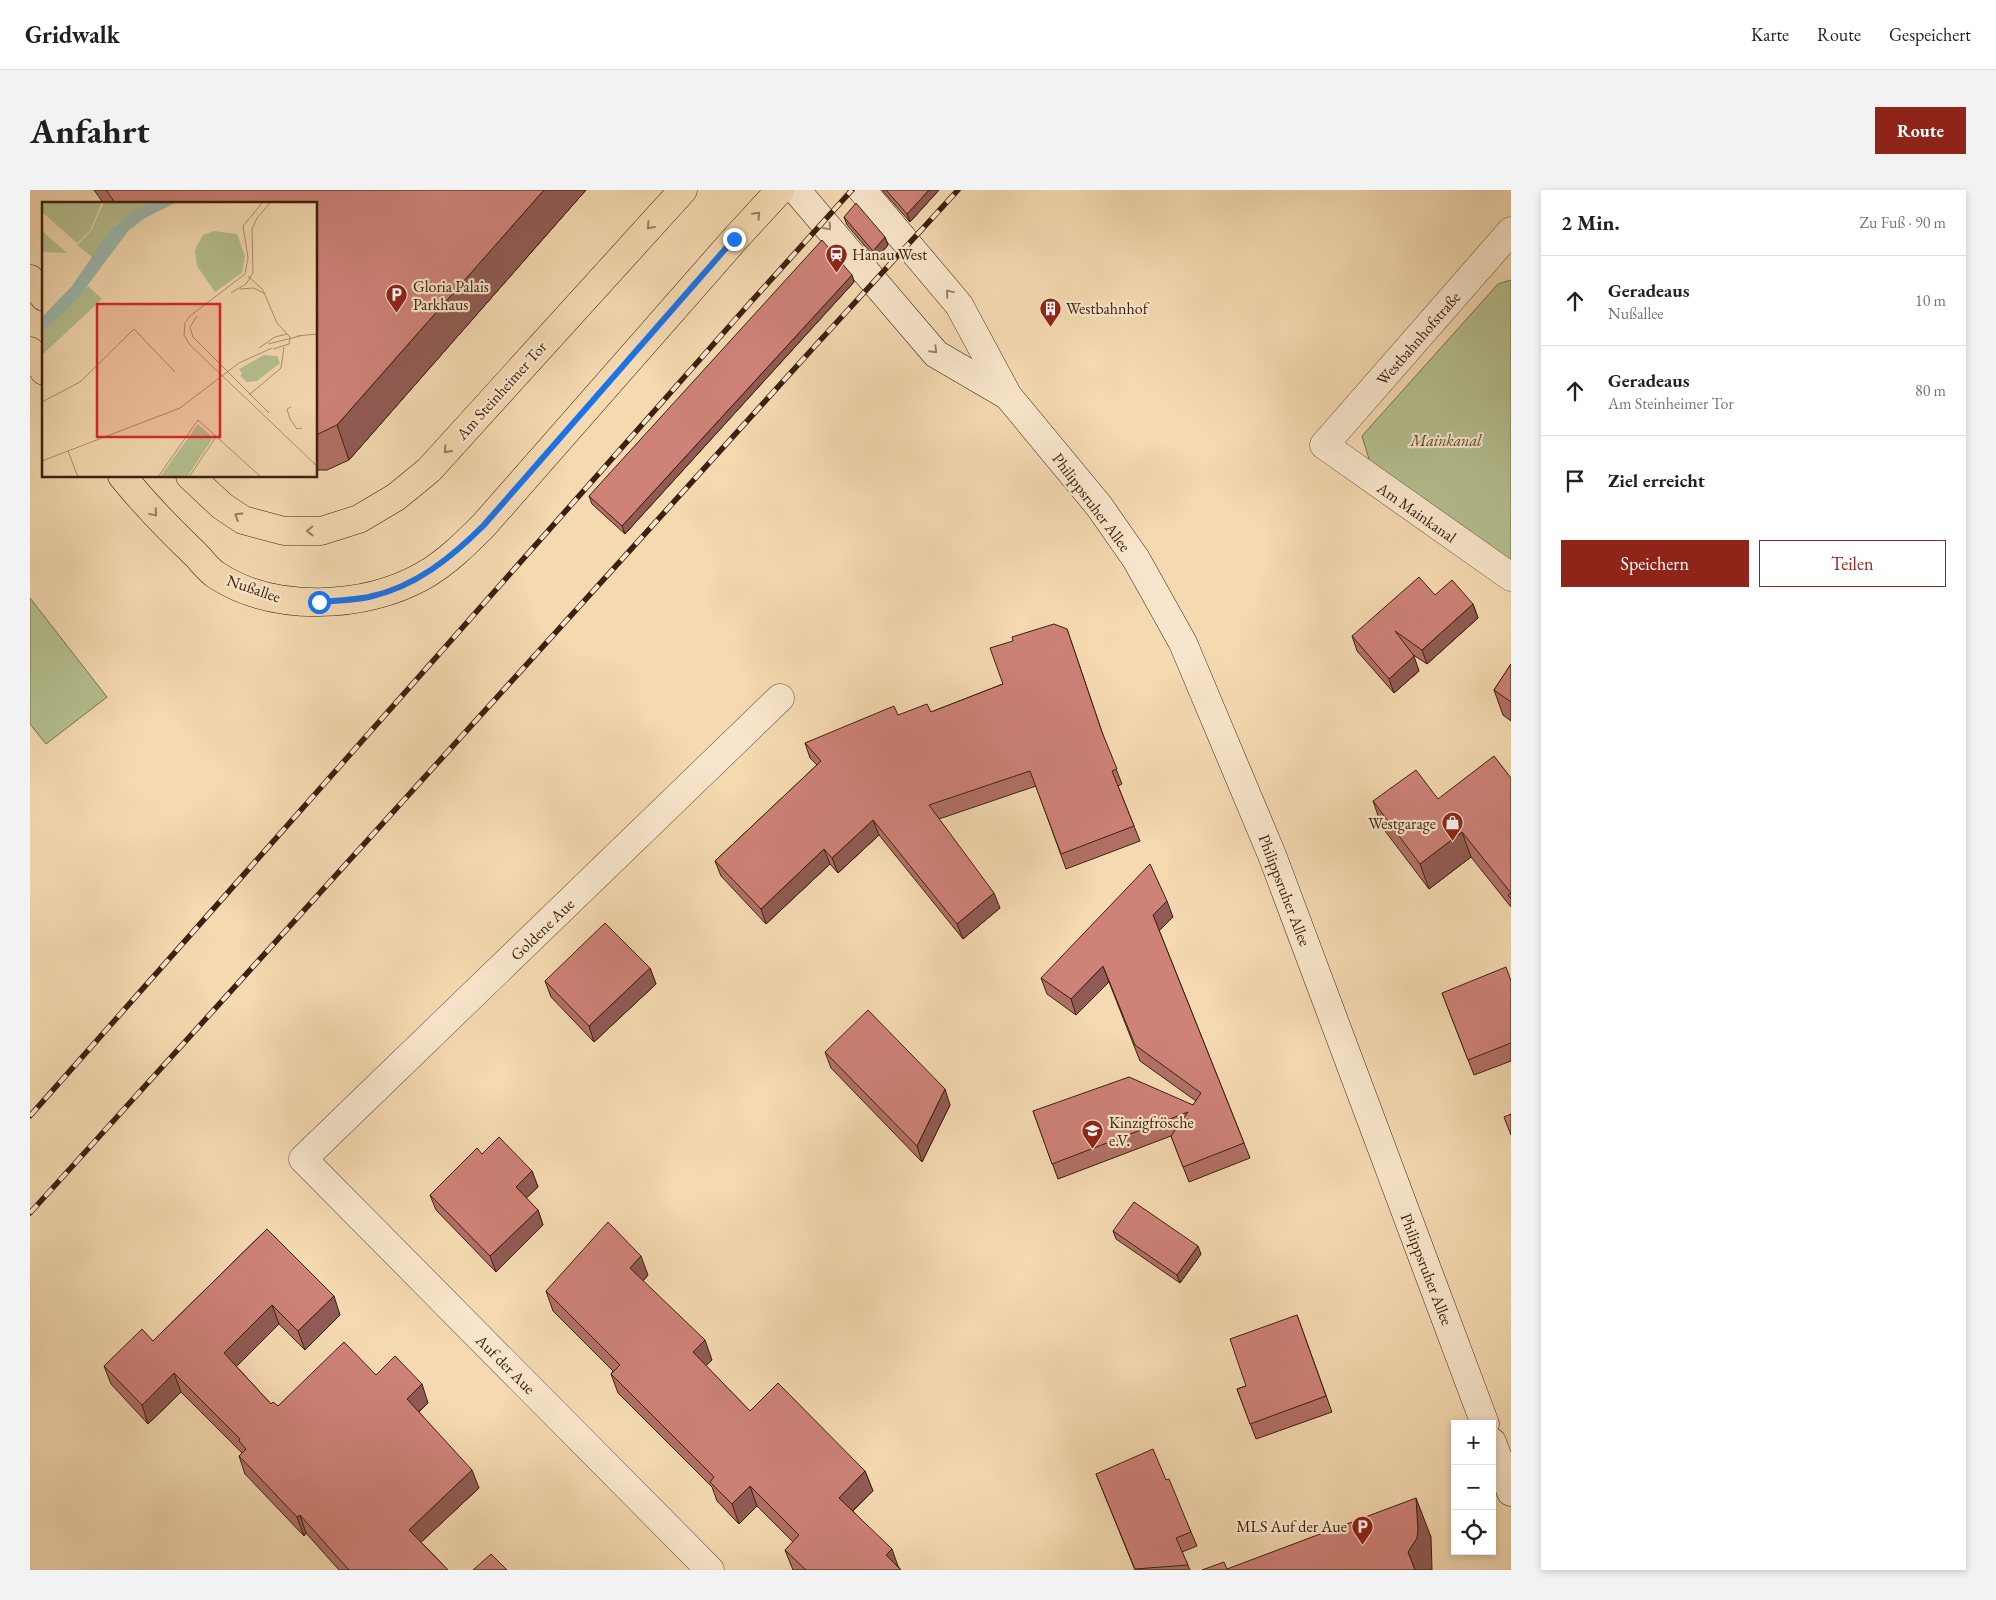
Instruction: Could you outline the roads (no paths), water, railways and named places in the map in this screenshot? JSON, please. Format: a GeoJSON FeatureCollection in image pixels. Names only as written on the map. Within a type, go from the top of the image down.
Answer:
{"type":"FeatureCollection","features":[{"type":"Feature","properties":{"kind":"main road","name":"Am Steinheimer Tor"},"geometry":{"type":"LineString","coordinates":[[192,478],[222,506],[243,520],[284,531],[321,531],[359,519],[396,497],[429,470],[682,190]]}},
{"type":"Feature","properties":{"kind":"main road","name":"Nußallee"},"geometry":{"type":"LineString","coordinates":[[124,478],[164,525],[215,574],[239,587],[280,599],[319,602],[368,597],[390,591],[424,576],[457,552],[484,525],[734,239],[780,190]]}},
{"type":"Feature","properties":{"kind":"main road"},"geometry":{"type":"LineString","coordinates":[[796,190],[936,354],[1008,396]]}},
{"type":"Feature","properties":{"kind":"main road"},"geometry":{"type":"LineString","coordinates":[[862,190],[959,305],[1008,396]]}},
{"type":"Feature","properties":{"kind":"main road","name":"Westbahnhofstraße"},"geometry":{"type":"LineString","coordinates":[[1324,445],[1510,236]]}},
{"type":"Feature","properties":{"kind":"main road"},"geometry":{"type":"LineString","coordinates":[[30,279],[42,295]]}},
{"type":"Feature","properties":{"kind":"main road"},"geometry":{"type":"LineString","coordinates":[[30,351],[42,368]]}},
{"type":"Feature","properties":{"kind":"main road","name":"Philippsruher Allee"},"geometry":{"type":"LineString","coordinates":[[1008,396],[1100,506],[1136,559],[1183,643],[1272,855],[1484,1420]]}},
{"type":"Feature","properties":{"kind":"main road","name":"Am Mainkanal"},"geometry":{"type":"LineString","coordinates":[[1324,445],[1511,578]]}},
{"type":"Feature","properties":{"kind":"main road","name":"Goldene Aue"},"geometry":{"type":"LineString","coordinates":[[303,1159],[780,698]]}},
{"type":"Feature","properties":{"kind":"main road","name":"Auf der Aue"},"geometry":{"type":"LineString","coordinates":[[303,1159],[710,1570]]}},
{"type":"Feature","properties":{"kind":"main road"},"geometry":{"type":"LineString","coordinates":[[1496,1453],[1511,1492]]}},
{"type":"Feature","properties":{"kind":"railway"},"geometry":{"type":"LineString","coordinates":[[30,1116],[852,190]]}},
{"type":"Feature","properties":{"kind":"railway"},"geometry":{"type":"LineString","coordinates":[[30,1213],[958,190]]}},
{"type":"Feature","properties":{"kind":"place","name":"Hanau West"},"geometry":{"type":"Point","coordinates":[836,273]}},
{"type":"Feature","properties":{"kind":"place","name":"Gloria Palais Parkhaus"},"geometry":{"type":"Point","coordinates":[397,314]}},
{"type":"Feature","properties":{"kind":"place","name":"Westbahnhof"},"geometry":{"type":"Point","coordinates":[1050,327]}},
{"type":"Feature","properties":{"kind":"place","name":"Westgarage"},"geometry":{"type":"Point","coordinates":[1452,842]}},
{"type":"Feature","properties":{"kind":"place","name":"Kinzigfrösche e.V."},"geometry":{"type":"Point","coordinates":[1093,1150]}},
{"type":"Feature","properties":{"kind":"place","name":"MLS Auf der Aue"},"geometry":{"type":"Point","coordinates":[1363,1545]}},
{"type":"Feature","properties":{"kind":"park label","name":"Mainkanal"},"geometry":{"type":"Point","coordinates":[1446,440]}}]}
